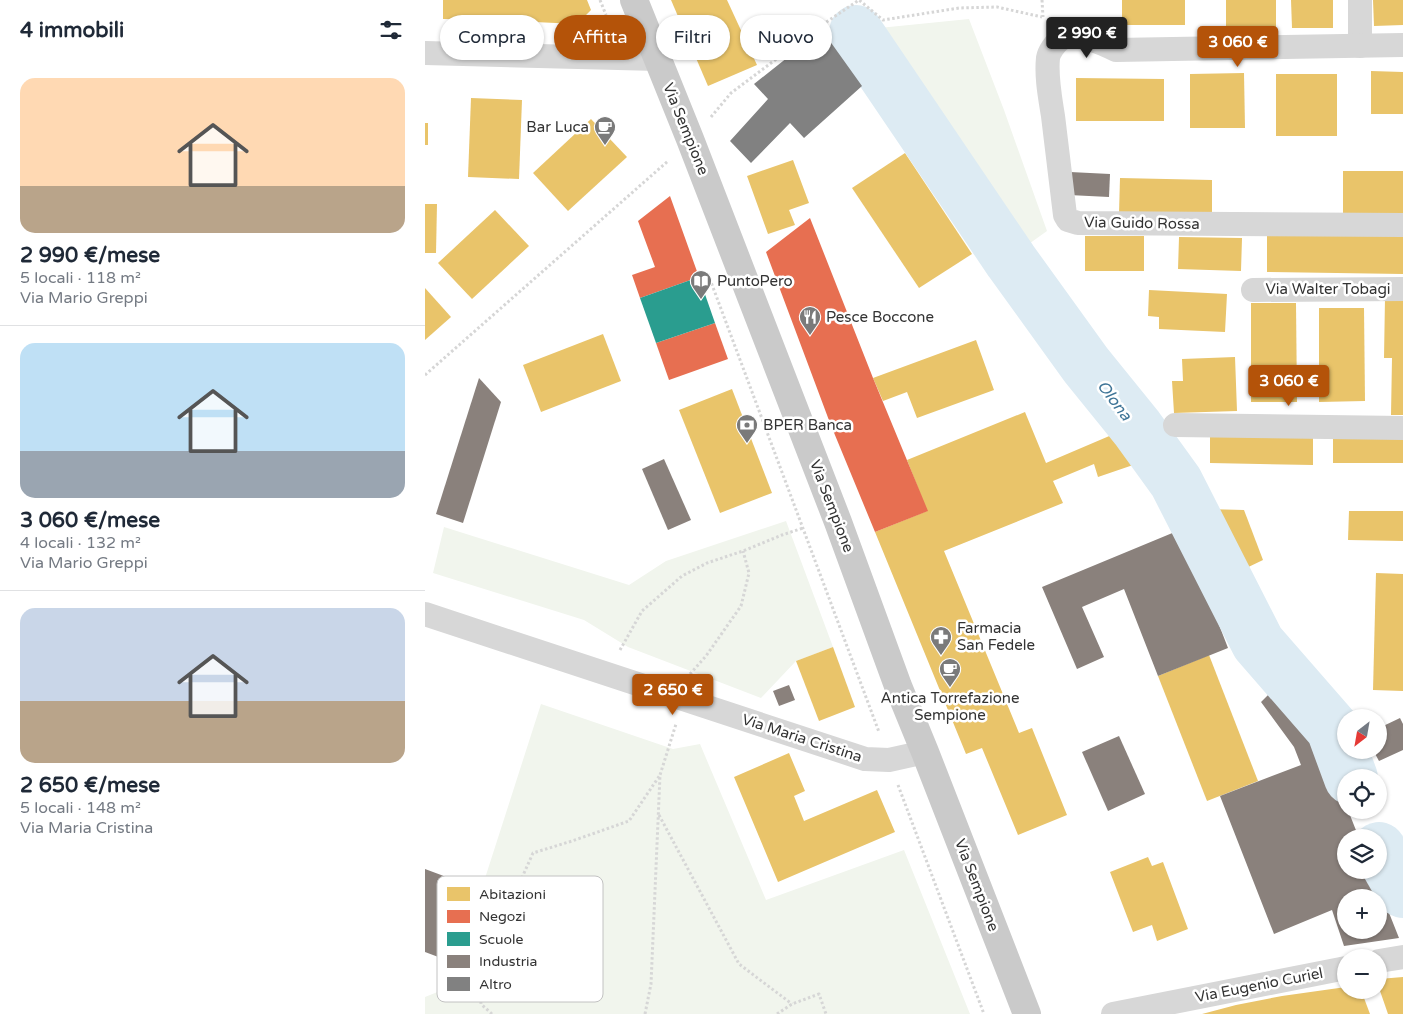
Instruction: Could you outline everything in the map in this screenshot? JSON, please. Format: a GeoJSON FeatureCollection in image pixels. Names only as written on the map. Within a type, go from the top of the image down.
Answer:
{"type":"FeatureCollection","features":[{"type":"Feature","properties":{"kind":"main road","name":"Via Sempione"},"geometry":{"type":"LineString","coordinates":[[634,0],[656,54]]}},
{"type":"Feature","properties":{"kind":"main road","name":"Via Sempione"},"geometry":{"type":"LineString","coordinates":[[658,60],[691,139],[839,522],[898,686],[1027,1014]]}},
{"type":"Feature","properties":{"kind":"street"},"geometry":{"type":"LineString","coordinates":[[1359,0],[1360,46],[1403,45]]}},
{"type":"Feature","properties":{"kind":"street","name":"Via Guido Rossa"},"geometry":{"type":"LineString","coordinates":[[1360,46],[1116,50],[1096,40],[1075,37],[1060,40],[1048,56],[1048,80],[1065,215],[1067,220],[1078,223],[1403,225]]}},
{"type":"Feature","properties":{"kind":"street"},"geometry":{"type":"LineString","coordinates":[[425,53],[656,59]]}},
{"type":"Feature","properties":{"kind":"street","name":"Via Walter Tobagi"},"geometry":{"type":"LineString","coordinates":[[1253,290],[1403,290]]}},
{"type":"Feature","properties":{"kind":"street"},"geometry":{"type":"LineString","coordinates":[[1175,424],[1403,428]]}},
{"type":"Feature","properties":{"kind":"street","name":"Via Maria Cristina"},"geometry":{"type":"LineString","coordinates":[[425,614],[865,759],[889,760],[925,752]]}},
{"type":"Feature","properties":{"kind":"street"},"geometry":{"type":"LineString","coordinates":[[1387,959],[1403,956]]}},
{"type":"Feature","properties":{"kind":"street","name":"Via Eugenio Curiel"},"geometry":{"type":"LineString","coordinates":[[1113,1014],[1337,970]]}},
{"type":"Feature","properties":{"kind":"path"},"geometry":{"type":"LineString","coordinates":[[600,0],[606,15]]}},
{"type":"Feature","properties":{"kind":"path"},"geometry":{"type":"LineString","coordinates":[[425,375],[667,162],[709,120],[731,93],[822,25],[859,0],[883,20],[959,8],[997,7],[1042,17]]}},
{"type":"Feature","properties":{"kind":"path"},"geometry":{"type":"LineString","coordinates":[[663,153],[667,162]]}},
{"type":"Feature","properties":{"kind":"path"},"geometry":{"type":"LineString","coordinates":[[708,273],[984,1014]]}},
{"type":"Feature","properties":{"kind":"path"},"geometry":{"type":"LineString","coordinates":[[628,655],[619,652],[642,612],[682,576],[707,562],[743,551],[802,528],[839,522]]}},
{"type":"Feature","properties":{"kind":"path"},"geometry":{"type":"LineString","coordinates":[[689,676],[706,656],[741,606],[749,573],[743,551]]}},
{"type":"Feature","properties":{"kind":"path"},"geometry":{"type":"LineString","coordinates":[[645,1014],[651,984],[660,775],[683,699]]}},
{"type":"Feature","properties":{"kind":"path"},"geometry":{"type":"LineString","coordinates":[[523,876],[533,853],[629,821],[660,775]]}},
{"type":"Feature","properties":{"kind":"path"},"geometry":{"type":"LineString","coordinates":[[659,814],[739,964],[792,1004]]}},
{"type":"Feature","properties":{"kind":"path"},"geometry":{"type":"LineString","coordinates":[[777,1014],[792,1004],[819,994],[825,1014]]}},
{"type":"Feature","properties":{"kind":"path"},"geometry":{"type":"LineString","coordinates":[[481,1002],[492,1014]]}},
{"type":"Feature","properties":{"kind":"shaded area"},"geometry":{"type":"Polygon","coordinates":[[[969,19],[1047,231],[1026,246],[879,28],[969,19]]]}},
{"type":"Feature","properties":{"kind":"shaded area"},"geometry":{"type":"Polygon","coordinates":[[[786,521],[833,647],[796,661],[761,698],[628,647],[584,620],[433,573],[444,527],[629,585],[666,561],[786,521]]]}},
{"type":"Feature","properties":{"kind":"shaded area"},"geometry":{"type":"Polygon","coordinates":[[[541,704],[673,749],[700,744],[766,900],[904,850],[970,1014],[425,1014],[425,997],[437,992],[437,1002],[603,1002],[603,876],[486,876],[541,704]]]}},
{"type":"Feature","properties":{"kind":"building: Abitazioni"},"geometry":{"type":"Polygon","coordinates":[[[443,0],[587,0],[591,10],[586,15],[554,15],[554,23],[544,22],[544,15],[443,15],[443,0]]]}},
{"type":"Feature","properties":{"kind":"building: Abitazioni"},"geometry":{"type":"Polygon","coordinates":[[[671,0],[727,0],[740,28],[740,60],[755,60],[757,65],[708,86],[697,60],[730,60],[730,15],[677,15],[671,0]]]}},
{"type":"Feature","properties":{"kind":"building: Abitazioni"},"geometry":{"type":"Polygon","coordinates":[[[1122,0],[1185,0],[1185,25],[1122,25],[1122,0]]]}},
{"type":"Feature","properties":{"kind":"building: Abitazioni"},"geometry":{"type":"Polygon","coordinates":[[[1226,0],[1276,0],[1276,36],[1226,36],[1226,0]]]}},
{"type":"Feature","properties":{"kind":"building: Abitazioni"},"geometry":{"type":"Polygon","coordinates":[[[1291,0],[1333,0],[1333,28],[1292,28],[1291,0]]]}},
{"type":"Feature","properties":{"kind":"building: Abitazioni"},"geometry":{"type":"Polygon","coordinates":[[[1373,0],[1403,0],[1403,25],[1374,26],[1373,0]]]}},
{"type":"Feature","properties":{"kind":"building: Abitazioni"},"geometry":{"type":"Polygon","coordinates":[[[1371,71],[1403,72],[1403,114],[1371,114],[1371,71]]]}},
{"type":"Feature","properties":{"kind":"building: Abitazioni"},"geometry":{"type":"Polygon","coordinates":[[[1244,73],[1245,128],[1190,128],[1190,74],[1244,73]]]}},
{"type":"Feature","properties":{"kind":"building: Abitazioni"},"geometry":{"type":"Polygon","coordinates":[[[1276,74],[1337,74],[1337,136],[1276,136],[1276,74]]]}},
{"type":"Feature","properties":{"kind":"building: Abitazioni"},"geometry":{"type":"Polygon","coordinates":[[[1076,78],[1164,79],[1164,121],[1076,121],[1076,78]]]}},
{"type":"Feature","properties":{"kind":"building: Abitazioni"},"geometry":{"type":"Polygon","coordinates":[[[471,98],[522,100],[519,179],[468,177],[471,98]]]}},
{"type":"Feature","properties":{"kind":"building: Abitazioni"},"geometry":{"type":"Polygon","coordinates":[[[591,119],[627,157],[568,211],[533,173],[591,119]]]}},
{"type":"Feature","properties":{"kind":"building: Abitazioni"},"geometry":{"type":"Polygon","coordinates":[[[425,123],[428,123],[428,145],[425,145],[425,123]]]}},
{"type":"Feature","properties":{"kind":"building: Abitazioni"},"geometry":{"type":"Polygon","coordinates":[[[905,153],[972,254],[919,288],[852,188],[905,153]]]}},
{"type":"Feature","properties":{"kind":"building: Abitazioni"},"geometry":{"type":"Polygon","coordinates":[[[793,160],[809,203],[789,210],[795,225],[768,234],[747,176],[793,160]]]}},
{"type":"Feature","properties":{"kind":"building: Abitazioni"},"geometry":{"type":"Polygon","coordinates":[[[1343,171],[1403,171],[1403,216],[1343,216],[1343,171]]]}},
{"type":"Feature","properties":{"kind":"building: Abitazioni"},"geometry":{"type":"Polygon","coordinates":[[[1120,178],[1212,180],[1212,216],[1119,214],[1120,178]]]}},
{"type":"Feature","properties":{"kind":"building: Abitazioni"},"geometry":{"type":"Polygon","coordinates":[[[425,204],[437,204],[436,253],[425,253],[425,204]]]}},
{"type":"Feature","properties":{"kind":"building: Abitazioni"},"geometry":{"type":"Polygon","coordinates":[[[495,210],[529,246],[472,299],[438,263],[495,210]]]}},
{"type":"Feature","properties":{"kind":"building: Abitazioni"},"geometry":{"type":"Polygon","coordinates":[[[1267,234],[1403,235],[1403,274],[1267,272],[1267,234]]]}},
{"type":"Feature","properties":{"kind":"building: Abitazioni"},"geometry":{"type":"Polygon","coordinates":[[[1085,236],[1144,236],[1144,271],[1085,271],[1085,236]]]}},
{"type":"Feature","properties":{"kind":"building: Abitazioni"},"geometry":{"type":"Polygon","coordinates":[[[1179,237],[1242,238],[1241,271],[1178,269],[1179,237]]]}},
{"type":"Feature","properties":{"kind":"building: Abitazioni"},"geometry":{"type":"Polygon","coordinates":[[[425,288],[451,317],[425,340],[425,288]]]}},
{"type":"Feature","properties":{"kind":"building: Abitazioni"},"geometry":{"type":"Polygon","coordinates":[[[1149,290],[1227,294],[1225,332],[1159,329],[1159,317],[1148,316],[1149,290]]]}},
{"type":"Feature","properties":{"kind":"building: Abitazioni"},"geometry":{"type":"Polygon","coordinates":[[[1385,298],[1403,298],[1403,415],[1391,415],[1392,358],[1384,358],[1385,298]]]}},
{"type":"Feature","properties":{"kind":"building: Abitazioni"},"geometry":{"type":"Polygon","coordinates":[[[1251,303],[1296,303],[1297,402],[1251,402],[1251,303]]]}},
{"type":"Feature","properties":{"kind":"building: Abitazioni"},"geometry":{"type":"Polygon","coordinates":[[[1319,308],[1364,308],[1365,401],[1319,402],[1319,308]]]}},
{"type":"Feature","properties":{"kind":"building: Abitazioni"},"geometry":{"type":"Polygon","coordinates":[[[603,334],[621,381],[541,412],[523,365],[603,334]]]}},
{"type":"Feature","properties":{"kind":"building: Abitazioni"},"geometry":{"type":"Polygon","coordinates":[[[976,340],[994,390],[917,418],[907,392],[883,401],[873,378],[976,340]]]}},
{"type":"Feature","properties":{"kind":"building: Abitazioni"},"geometry":{"type":"Polygon","coordinates":[[[1235,357],[1237,411],[1174,413],[1172,381],[1183,381],[1182,359],[1235,357]]]}},
{"type":"Feature","properties":{"kind":"building: Abitazioni"},"geometry":{"type":"Polygon","coordinates":[[[732,389],[772,493],[720,513],[679,410],[732,389]]]}},
{"type":"Feature","properties":{"kind":"building: Abitazioni"},"geometry":{"type":"Polygon","coordinates":[[[1025,412],[1046,463],[1114,434],[1136,464],[1098,477],[1094,464],[1053,481],[1063,503],[944,551],[1019,733],[1032,728],[1067,815],[1018,835],[982,748],[966,754],[875,532],[927,511],[907,460],[1025,412]]]}},
{"type":"Feature","properties":{"kind":"building: Abitazioni"},"geometry":{"type":"Polygon","coordinates":[[[1210,434],[1313,436],[1313,465],[1210,463],[1210,434]]]}},
{"type":"Feature","properties":{"kind":"building: Abitazioni"},"geometry":{"type":"Polygon","coordinates":[[[1403,436],[1403,463],[1333,463],[1333,437],[1403,436]]]}},
{"type":"Feature","properties":{"kind":"building: Abitazioni"},"geometry":{"type":"Polygon","coordinates":[[[1206,509],[1244,510],[1263,560],[1238,572],[1206,509]]]}},
{"type":"Feature","properties":{"kind":"building: Abitazioni"},"geometry":{"type":"Polygon","coordinates":[[[1349,511],[1403,511],[1403,541],[1348,540],[1349,511]]]}},
{"type":"Feature","properties":{"kind":"building: Abitazioni"},"geometry":{"type":"Polygon","coordinates":[[[1376,573],[1403,574],[1403,691],[1373,690],[1376,573]]]}},
{"type":"Feature","properties":{"kind":"building: Abitazioni"},"geometry":{"type":"Polygon","coordinates":[[[833,647],[855,707],[819,721],[796,661],[833,647]]]}},
{"type":"Feature","properties":{"kind":"building: Abitazioni"},"geometry":{"type":"Polygon","coordinates":[[[1209,655],[1258,781],[1207,801],[1158,676],[1209,655]]]}},
{"type":"Feature","properties":{"kind":"building: Abitazioni"},"geometry":{"type":"Polygon","coordinates":[[[789,753],[805,791],[794,796],[804,821],[877,790],[895,832],[778,882],[734,777],[789,753]]]}},
{"type":"Feature","properties":{"kind":"building: Abitazioni"},"geometry":{"type":"Polygon","coordinates":[[[1148,857],[1152,866],[1163,862],[1188,929],[1157,941],[1152,925],[1133,932],[1110,872],[1148,857]]]}},
{"type":"Feature","properties":{"kind":"building: Abitazioni"},"geometry":{"type":"Polygon","coordinates":[[[1403,977],[1403,1014],[1388,1014],[1383,999],[1387,999],[1387,978],[1403,977]]]}},
{"type":"Feature","properties":{"kind":"building: Abitazioni"},"geometry":{"type":"Polygon","coordinates":[[[1337,988],[1337,999],[1364,999],[1370,1014],[1202,1014],[1282,996],[1337,988]]]}},
{"type":"Feature","properties":{"kind":"building: Negozi"},"geometry":{"type":"Polygon","coordinates":[[[670,196],[699,277],[640,298],[632,275],[655,267],[638,221],[670,196]]]}},
{"type":"Feature","properties":{"kind":"building: Negozi"},"geometry":{"type":"Polygon","coordinates":[[[810,218],[928,511],[875,532],[830,423],[766,252],[810,218]]]}},
{"type":"Feature","properties":{"kind":"building: Negozi"},"geometry":{"type":"Polygon","coordinates":[[[715,323],[728,359],[669,380],[656,343],[715,323]]]}},
{"type":"Feature","properties":{"kind":"building: Scuole"},"geometry":{"type":"Polygon","coordinates":[[[699,277],[715,323],[656,343],[640,298],[699,277]]]}},
{"type":"Feature","properties":{"kind":"building: Industria"},"geometry":{"type":"Polygon","coordinates":[[[1070,172],[1110,174],[1109,197],[1069,195],[1070,172]]]}},
{"type":"Feature","properties":{"kind":"building: Industria"},"geometry":{"type":"Polygon","coordinates":[[[479,378],[501,402],[463,523],[436,514],[479,378]]]}},
{"type":"Feature","properties":{"kind":"building: Industria"},"geometry":{"type":"Polygon","coordinates":[[[664,459],[691,520],[668,530],[642,469],[664,459]]]}},
{"type":"Feature","properties":{"kind":"building: Industria"},"geometry":{"type":"Polygon","coordinates":[[[1182,529],[1228,648],[1158,676],[1124,589],[1082,607],[1104,657],[1077,669],[1042,587],[1182,529]]]}},
{"type":"Feature","properties":{"kind":"building: Industria"},"geometry":{"type":"Polygon","coordinates":[[[789,685],[795,700],[779,706],[773,691],[789,685]]]}},
{"type":"Feature","properties":{"kind":"building: Industria"},"geometry":{"type":"Polygon","coordinates":[[[1278,685],[1304,713],[1326,755],[1337,783],[1337,819],[1352,819],[1355,829],[1337,829],[1337,879],[1376,879],[1380,889],[1337,889],[1337,925],[1332,910],[1274,934],[1220,796],[1301,765],[1294,747],[1261,702],[1278,685]]]}},
{"type":"Feature","properties":{"kind":"building: Industria"},"geometry":{"type":"Polygon","coordinates":[[[1400,718],[1403,724],[1403,750],[1387,757],[1387,724],[1400,718]]]}},
{"type":"Feature","properties":{"kind":"building: Industria"},"geometry":{"type":"Polygon","coordinates":[[[1119,736],[1145,794],[1108,811],[1082,752],[1119,736]]]}},
{"type":"Feature","properties":{"kind":"building: Industria"},"geometry":{"type":"Polygon","coordinates":[[[425,869],[444,876],[437,876],[437,956],[425,952],[425,869]]]}},
{"type":"Feature","properties":{"kind":"building: Industria"},"geometry":{"type":"Polygon","coordinates":[[[1387,908],[1399,938],[1344,946],[1342,939],[1387,939],[1387,908]]]}},
{"type":"Feature","properties":{"kind":"building: Altro"},"geometry":{"type":"Polygon","coordinates":[[[832,44],[862,86],[804,138],[790,123],[751,163],[730,141],[768,99],[754,84],[784,60],[832,60],[832,44]]]}},
{"type":"Feature","properties":{"kind":"waterway","name":"Olona"},"geometry":{"type":"LineString","coordinates":[[856,32],[1011,261],[1086,365],[1137,428],[1176,482],[1258,643],[1333,729],[1348,769]]}},
{"type":"Feature","properties":{"kind":"waterway","name":"Olona"},"geometry":{"type":"LineString","coordinates":[[1387,863],[1403,891]]}},
{"type":"Feature","properties":{"kind":"place","name":"Bar Luca"},"geometry":{"type":"Point","coordinates":[605,146]}},
{"type":"Feature","properties":{"kind":"place","name":"PuntoPero"},"geometry":{"type":"Point","coordinates":[701,300]}},
{"type":"Feature","properties":{"kind":"place","name":"Pesce Boccone"},"geometry":{"type":"Point","coordinates":[810,336]}},
{"type":"Feature","properties":{"kind":"place","name":"BPER Banca"},"geometry":{"type":"Point","coordinates":[747,444]}},
{"type":"Feature","properties":{"kind":"place","name":"Farmacia San Fedele"},"geometry":{"type":"Point","coordinates":[941,656]}},
{"type":"Feature","properties":{"kind":"place","name":"Antica Torrefazione Sempione"},"geometry":{"type":"Point","coordinates":[950,688]}}]}
